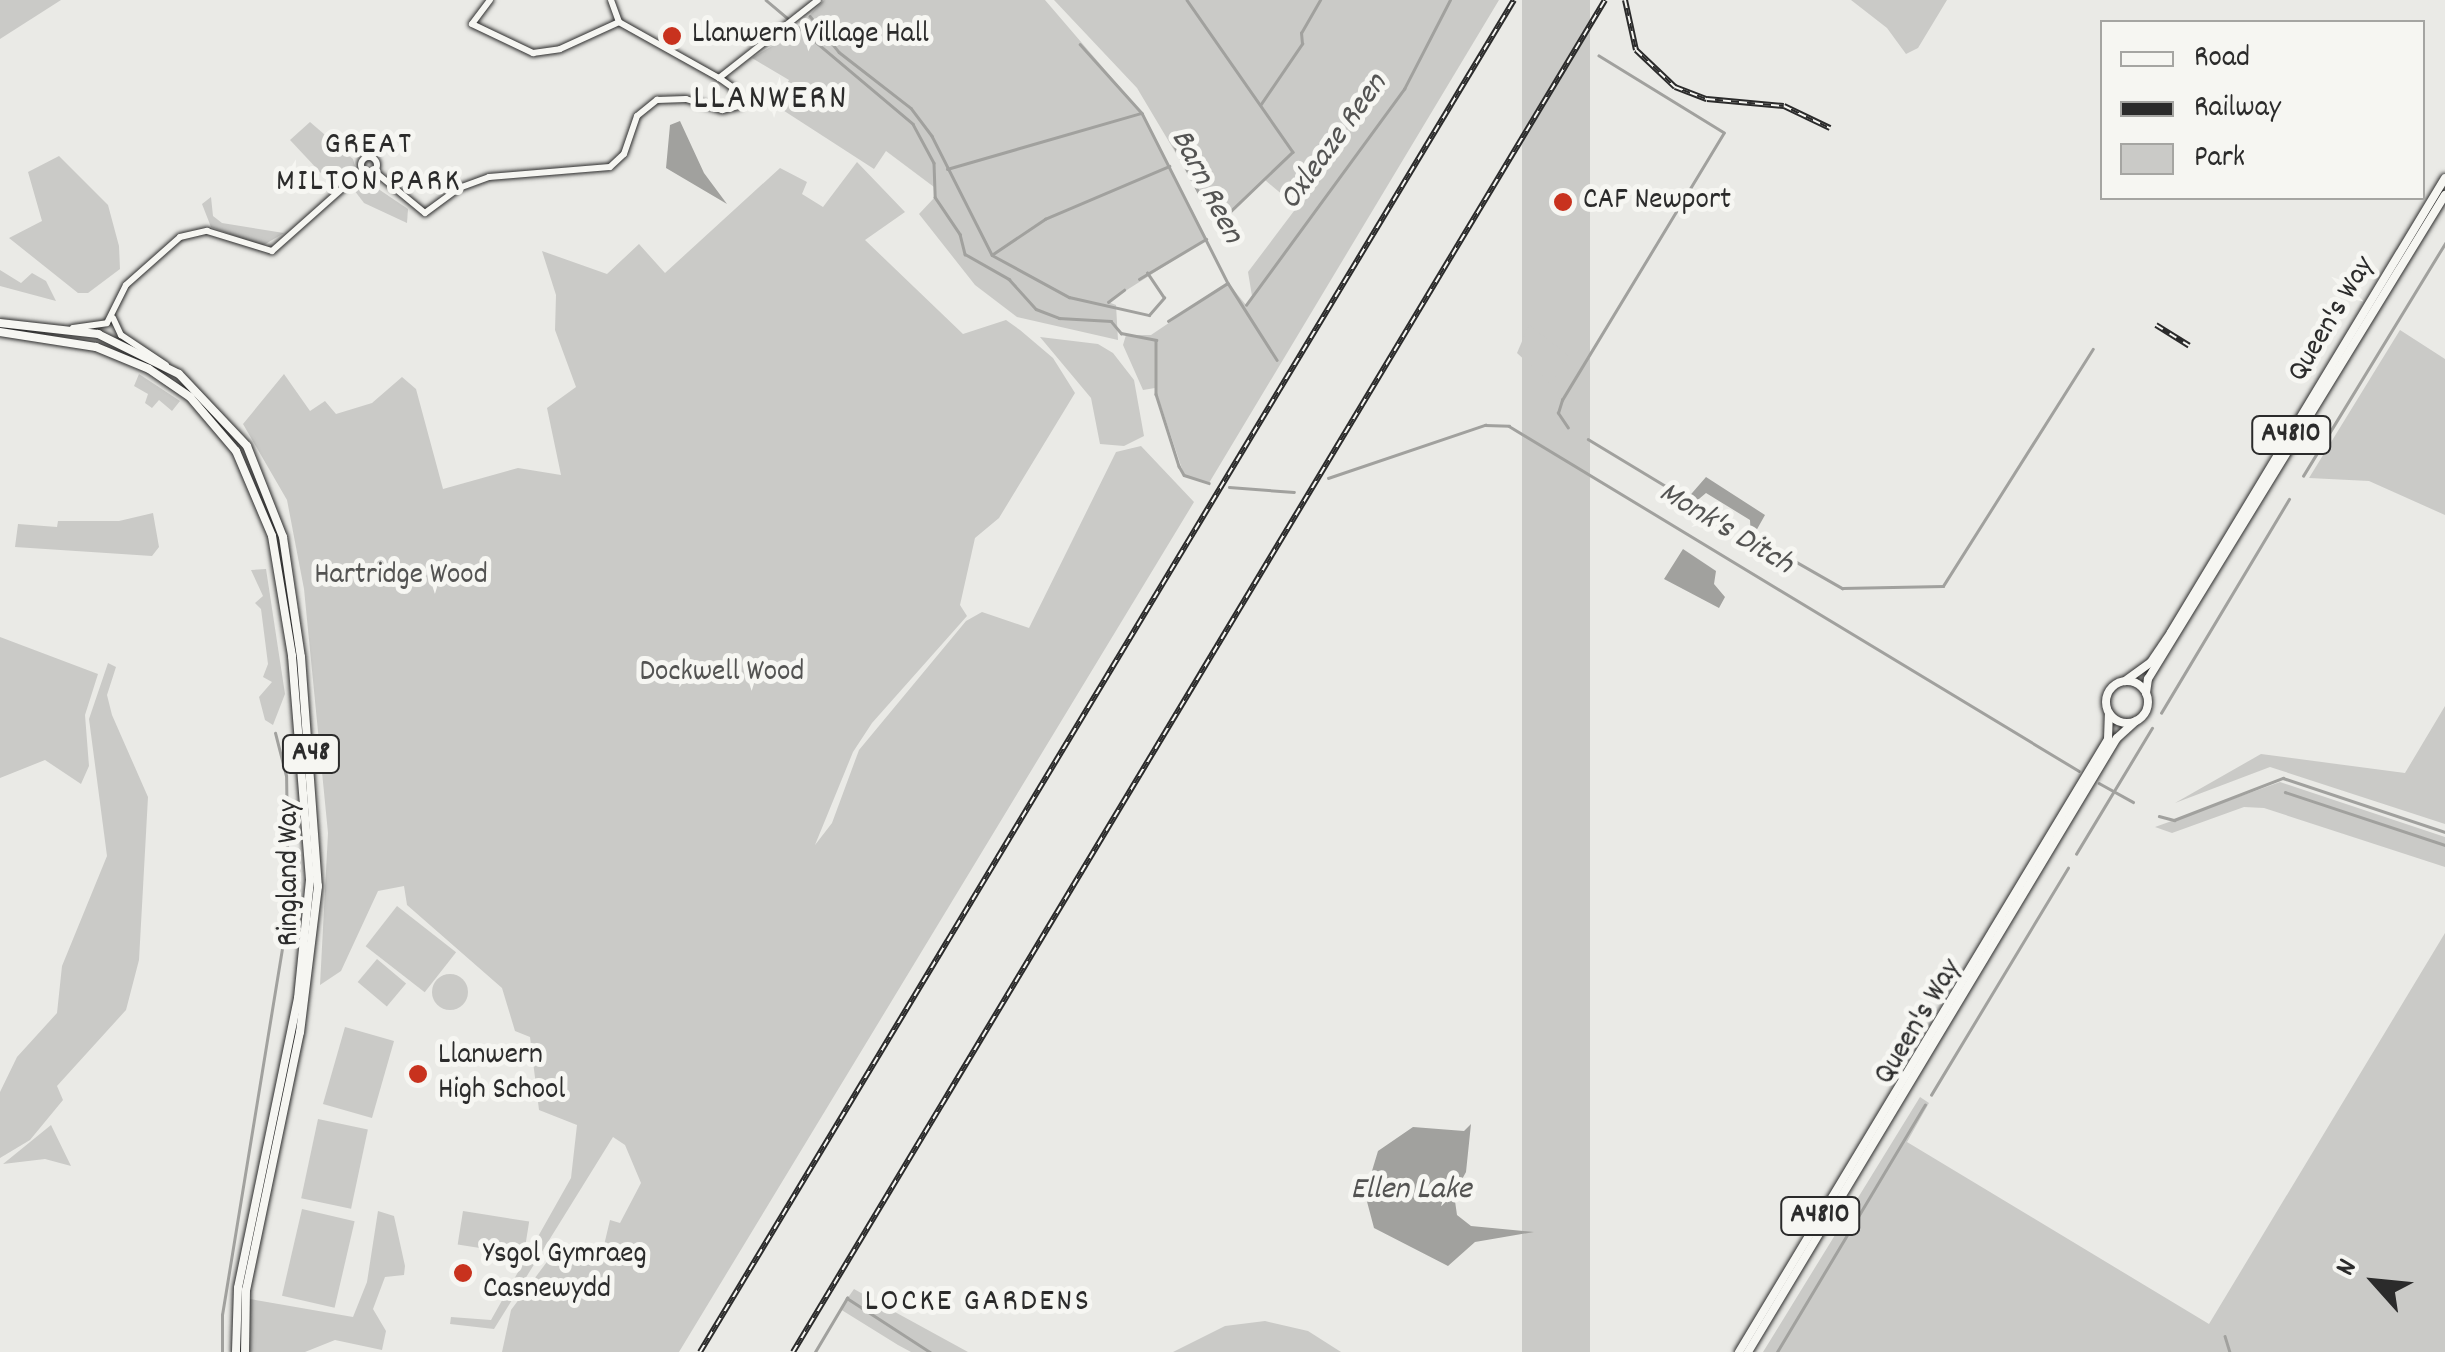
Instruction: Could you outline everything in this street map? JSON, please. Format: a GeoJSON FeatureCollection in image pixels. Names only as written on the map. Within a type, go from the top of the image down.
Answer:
{"type":"FeatureCollection","features":[{"type":"Feature","properties":{"kind":"main road","name":"Queen's Way"},"geometry":{"type":"LineString","coordinates":[[1738,1352],[2108,739],[2109,691],[2151,662],[2171,632],[2445,178]]}},
{"type":"Feature","properties":{"kind":"main road","name":"Queen's Way"},"geometry":{"type":"LineString","coordinates":[[1748,1352],[2116,738],[2147,708],[2148,679],[2445,196]]}},
{"type":"Feature","properties":{"kind":"main road","name":"Ringland Way"},"geometry":{"type":"LineString","coordinates":[[0,323],[72,328],[124,344],[172,369],[231,424],[274,502],[294,594],[319,846],[314,957],[246,1290],[245,1352]]}},
{"type":"Feature","properties":{"kind":"main road","name":"Ringland Way"},"geometry":{"type":"LineString","coordinates":[[0,332],[96,346],[149,369],[190,397],[236,451],[272,536],[290,638],[310,880],[295,1012],[238,1288],[236,1352]]}},
{"type":"Feature","properties":{"kind":"main road"},"geometry":{"type":"LineString","coordinates":[[2125,681],[2146,693]]}},
{"type":"Feature","properties":{"kind":"main road"},"geometry":{"type":"LineString","coordinates":[[2109,713],[2123,722],[2136,721]]}},
{"type":"Feature","properties":{"kind":"street"},"geometry":{"type":"LineString","coordinates":[[490,0],[472,24],[544,54],[619,22]]}},
{"type":"Feature","properties":{"kind":"street"},"geometry":{"type":"LineString","coordinates":[[72,328],[97,328],[113,318],[126,285],[180,237],[208,231],[272,251],[362,170],[374,171],[426,213],[459,188],[490,177],[610,167],[624,154],[637,116],[657,100],[686,99],[722,110],[739,106],[732,87],[619,22],[611,0]]}},
{"type":"Feature","properties":{"kind":"street"},"geometry":{"type":"LineString","coordinates":[[719,78],[792,26],[818,0]]}},
{"type":"Feature","properties":{"kind":"street"},"geometry":{"type":"LineString","coordinates":[[362,170],[360,162],[370,156],[374,171]]}},
{"type":"Feature","properties":{"kind":"street"},"geometry":{"type":"LineString","coordinates":[[113,318],[121,335],[172,369]]}},
{"type":"Feature","properties":{"kind":"green space"},"geometry":{"type":"Polygon","coordinates":[[[0,0],[61,0],[0,39],[0,0]]]}},
{"type":"Feature","properties":{"kind":"green space"},"geometry":{"type":"Polygon","coordinates":[[[824,0],[1045,0],[1142,113],[1207,239],[1108,302],[1116,305],[1118,340],[1017,317],[975,285],[919,214],[935,197],[934,187],[886,151],[874,169],[775,105],[789,80],[752,58],[792,34],[824,0]]]}},
{"type":"Feature","properties":{"kind":"green space"},"geometry":{"type":"Polygon","coordinates":[[[1054,0],[1499,0],[1209,483],[1184,475],[1155,388],[1143,390],[1123,345],[1126,335],[1151,335],[1228,283],[1246,305],[1252,296],[1248,272],[1297,207],[1265,180],[1218,224],[1137,88],[1054,0]]]}},
{"type":"Feature","properties":{"kind":"green space"},"geometry":{"type":"Polygon","coordinates":[[[1522,0],[1590,0],[1590,1352],[1522,1352],[1522,0]]]}},
{"type":"Feature","properties":{"kind":"green space"},"geometry":{"type":"Polygon","coordinates":[[[1851,0],[1947,0],[1918,48],[1906,54],[1887,28],[1851,0]]]}},
{"type":"Feature","properties":{"kind":"green space"},"geometry":{"type":"Polygon","coordinates":[[[310,122],[353,159],[355,166],[334,187],[290,140],[310,122]]]}},
{"type":"Feature","properties":{"kind":"green space"},"geometry":{"type":"Polygon","coordinates":[[[59,156],[108,205],[119,246],[120,269],[88,293],[78,293],[9,238],[42,221],[28,172],[59,156]]]}},
{"type":"Feature","properties":{"kind":"green space"},"geometry":{"type":"Polygon","coordinates":[[[857,162],[905,212],[865,240],[963,334],[1006,320],[1020,330],[1053,358],[1075,393],[999,518],[975,538],[960,605],[967,616],[872,723],[853,752],[815,845],[832,823],[859,750],[966,621],[982,612],[1029,628],[1116,452],[1141,446],[1194,502],[679,1352],[502,1352],[511,1310],[558,1247],[601,1258],[610,1220],[620,1223],[641,1183],[625,1145],[613,1137],[494,1329],[450,1324],[451,1317],[491,1320],[571,1178],[577,1125],[539,1110],[530,1037],[515,1031],[502,988],[407,905],[404,886],[378,891],[341,971],[320,985],[328,833],[304,589],[287,500],[243,424],[284,374],[310,411],[325,401],[336,414],[372,403],[402,377],[416,389],[443,489],[518,468],[561,475],[547,408],[576,387],[555,330],[556,295],[542,251],[607,274],[639,244],[665,273],[780,168],[807,182],[802,194],[823,207],[857,162]]]}},
{"type":"Feature","properties":{"kind":"green space"},"geometry":{"type":"Polygon","coordinates":[[[362,178],[408,209],[407,223],[364,203],[351,186],[362,178]]]}},
{"type":"Feature","properties":{"kind":"green space"},"geometry":{"type":"Polygon","coordinates":[[[211,197],[213,216],[222,223],[284,233],[262,246],[211,227],[202,204],[211,197]]]}},
{"type":"Feature","properties":{"kind":"green space"},"geometry":{"type":"Polygon","coordinates":[[[0,270],[21,283],[32,273],[46,281],[56,301],[0,286],[0,270]]]}},
{"type":"Feature","properties":{"kind":"green space"},"geometry":{"type":"Polygon","coordinates":[[[1529,325],[1568,355],[1551,384],[1517,353],[1529,325]]]}},
{"type":"Feature","properties":{"kind":"green space"},"geometry":{"type":"Polygon","coordinates":[[[2400,330],[2445,359],[2445,515],[2369,481],[2309,478],[2400,330]]]}},
{"type":"Feature","properties":{"kind":"green space"},"geometry":{"type":"Polygon","coordinates":[[[1040,337],[1098,344],[1113,353],[1134,380],[1144,436],[1124,446],[1100,444],[1091,398],[1040,337]]]}},
{"type":"Feature","properties":{"kind":"green space"},"geometry":{"type":"Polygon","coordinates":[[[139,374],[180,401],[172,411],[159,400],[152,408],[145,403],[148,394],[134,386],[139,374]]]}},
{"type":"Feature","properties":{"kind":"green space"},"geometry":{"type":"Polygon","coordinates":[[[153,513],[159,547],[152,556],[15,547],[18,524],[57,527],[58,521],[119,521],[153,513]]]}},
{"type":"Feature","properties":{"kind":"green space"},"geometry":{"type":"Polygon","coordinates":[[[266,569],[285,694],[273,725],[265,720],[259,697],[272,682],[263,677],[268,664],[261,609],[255,603],[263,596],[251,570],[266,569]]]}},
{"type":"Feature","properties":{"kind":"green space"},"geometry":{"type":"Polygon","coordinates":[[[0,637],[98,674],[85,715],[89,766],[81,784],[45,760],[0,778],[0,637]]]}},
{"type":"Feature","properties":{"kind":"green space"},"geometry":{"type":"Polygon","coordinates":[[[108,663],[116,667],[107,695],[112,715],[148,797],[139,960],[126,1010],[57,1086],[63,1100],[30,1140],[0,1158],[0,1092],[17,1057],[57,1013],[62,966],[107,856],[89,719],[108,663]]]}},
{"type":"Feature","properties":{"kind":"green space"},"geometry":{"type":"Polygon","coordinates":[[[2445,706],[2445,824],[2270,767],[2175,803],[2261,754],[2405,773],[2445,706]]]}},
{"type":"Feature","properties":{"kind":"green space"},"geometry":{"type":"Polygon","coordinates":[[[2280,782],[2445,837],[2445,867],[2264,808],[2244,807],[2172,833],[2155,827],[2280,782]]]}},
{"type":"Feature","properties":{"kind":"green space"},"geometry":{"type":"Polygon","coordinates":[[[397,906],[456,952],[425,992],[366,946],[397,906]]]}},
{"type":"Feature","properties":{"kind":"green space"},"geometry":{"type":"Polygon","coordinates":[[[2445,933],[2445,1352],[1763,1352],[1920,1097],[1929,1103],[1907,1142],[2209,1324],[2445,933]]]}},
{"type":"Feature","properties":{"kind":"green space"},"geometry":{"type":"Polygon","coordinates":[[[377,959],[406,983],[387,1006],[358,982],[377,959]]]}},
{"type":"Feature","properties":{"kind":"green space"},"geometry":{"type":"Polygon","coordinates":[[[450,974],[463,979],[468,992],[463,1005],[450,1010],[437,1005],[432,992],[437,979],[450,974]]]}},
{"type":"Feature","properties":{"kind":"green space"},"geometry":{"type":"Polygon","coordinates":[[[345,1027],[394,1041],[372,1118],[323,1104],[345,1027]]]}},
{"type":"Feature","properties":{"kind":"green space"},"geometry":{"type":"Polygon","coordinates":[[[318,1119],[368,1130],[351,1209],[301,1198],[318,1119]]]}},
{"type":"Feature","properties":{"kind":"green space"},"geometry":{"type":"Polygon","coordinates":[[[51,1125],[71,1166],[45,1159],[3,1164],[51,1125]]]}},
{"type":"Feature","properties":{"kind":"green space"},"geometry":{"type":"Polygon","coordinates":[[[302,1209],[355,1221],[335,1308],[282,1296],[302,1209]]]}},
{"type":"Feature","properties":{"kind":"green space"},"geometry":{"type":"Polygon","coordinates":[[[378,1211],[394,1216],[405,1266],[404,1275],[385,1277],[373,1309],[386,1331],[382,1350],[335,1340],[305,1352],[249,1352],[250,1299],[353,1317],[367,1282],[378,1211]]]}},
{"type":"Feature","properties":{"kind":"green space"},"geometry":{"type":"Polygon","coordinates":[[[463,1211],[529,1221],[524,1255],[458,1245],[463,1211]]]}},
{"type":"Feature","properties":{"kind":"green space"},"geometry":{"type":"Polygon","coordinates":[[[854,1289],[968,1352],[911,1352],[898,1345],[840,1309],[854,1289]]]}},
{"type":"Feature","properties":{"kind":"green space"},"geometry":{"type":"Polygon","coordinates":[[[1265,1321],[1308,1331],[1341,1352],[1173,1352],[1225,1326],[1265,1321]]]}},
{"type":"Feature","properties":{"kind":"water"},"geometry":{"type":"Polygon","coordinates":[[[680,121],[704,173],[727,204],[666,168],[670,125],[680,121]]]}},
{"type":"Feature","properties":{"kind":"water"},"geometry":{"type":"Polygon","coordinates":[[[1706,477],[1765,515],[1751,540],[1750,520],[1706,493],[1693,504],[1686,500],[1706,477]]]}},
{"type":"Feature","properties":{"kind":"water"},"geometry":{"type":"Polygon","coordinates":[[[1683,549],[1716,571],[1714,584],[1725,597],[1719,608],[1664,579],[1683,549]]]}},
{"type":"Feature","properties":{"kind":"water","name":"Ellen Lake"},"geometry":{"type":"Polygon","coordinates":[[[1471,1124],[1466,1172],[1454,1194],[1457,1215],[1471,1226],[1534,1232],[1475,1242],[1448,1266],[1374,1228],[1365,1194],[1378,1151],[1413,1127],[1464,1131],[1471,1124]]]}},
{"type":"Feature","properties":{"kind":"waterway","name":"Monk's Ditch"},"geometry":{"type":"LineString","coordinates":[[766,0],[913,124],[934,163],[935,197],[960,234],[965,254],[1009,279],[1036,309],[1059,318],[1111,321],[1121,333],[1156,340],[1156,394],[1179,466],[1184,475],[1209,483]]}},
{"type":"Feature","properties":{"kind":"waterway"},"geometry":{"type":"LineString","coordinates":[[1187,0],[1293,152],[1218,224],[1209,210]]}},
{"type":"Feature","properties":{"kind":"waterway"},"geometry":{"type":"LineString","coordinates":[[1261,104],[1302,44],[1301,33],[1320,0]]}},
{"type":"Feature","properties":{"kind":"waterway","name":"Oxleaze Reen"},"geometry":{"type":"LineString","coordinates":[[1246,305],[1404,89],[1450,0]]}},
{"type":"Feature","properties":{"kind":"waterway"},"geometry":{"type":"LineString","coordinates":[[810,16],[839,52],[911,108],[932,136],[992,255],[1069,297],[1149,315],[1164,298],[1147,273]]}},
{"type":"Feature","properties":{"kind":"waterway","name":"Barn Reen"},"geometry":{"type":"LineString","coordinates":[[1080,44],[1142,113],[1228,283],[1277,360]]}},
{"type":"Feature","properties":{"kind":"waterway"},"geometry":{"type":"LineString","coordinates":[[1568,428],[1558,413],[1562,400],[1724,133],[1599,56]]}},
{"type":"Feature","properties":{"kind":"waterway"},"geometry":{"type":"LineString","coordinates":[[947,169],[1141,113]]}},
{"type":"Feature","properties":{"kind":"waterway"},"geometry":{"type":"LineString","coordinates":[[1172,141],[1205,204]]}},
{"type":"Feature","properties":{"kind":"waterway"},"geometry":{"type":"LineString","coordinates":[[993,254],[1045,219],[1169,166]]}},
{"type":"Feature","properties":{"kind":"waterway"},"geometry":{"type":"LineString","coordinates":[[1139,279],[1206,239]]}},
{"type":"Feature","properties":{"kind":"waterway"},"geometry":{"type":"LineString","coordinates":[[2303,476],[2445,243]]}},
{"type":"Feature","properties":{"kind":"waterway"},"geometry":{"type":"LineString","coordinates":[[1168,321],[1226,284]]}},
{"type":"Feature","properties":{"kind":"waterway"},"geometry":{"type":"LineString","coordinates":[[1108,302],[1124,290]]}},
{"type":"Feature","properties":{"kind":"waterway"},"geometry":{"type":"LineString","coordinates":[[1753,537],[1842,588],[1943,586],[2093,349]]}},
{"type":"Feature","properties":{"kind":"waterway","name":"Monk's Ditch"},"geometry":{"type":"LineString","coordinates":[[1328,478],[1485,425],[1509,426],[2079,771]]}},
{"type":"Feature","properties":{"kind":"waterway"},"geometry":{"type":"LineString","coordinates":[[1588,439],[1687,499]]}},
{"type":"Feature","properties":{"kind":"waterway","name":"Monk's Ditch"},"geometry":{"type":"LineString","coordinates":[[1229,487],[1294,492]]}},
{"type":"Feature","properties":{"kind":"waterway"},"geometry":{"type":"LineString","coordinates":[[2161,713],[2289,499]]}},
{"type":"Feature","properties":{"kind":"waterway","name":"Monk's Ditch"},"geometry":{"type":"LineString","coordinates":[[2076,854],[2152,728]]}},
{"type":"Feature","properties":{"kind":"waterway"},"geometry":{"type":"LineString","coordinates":[[222,1352],[222,1315],[288,912],[286,776],[275,733]]}},
{"type":"Feature","properties":{"kind":"waterway","name":"Monk's Ditch"},"geometry":{"type":"LineString","coordinates":[[2159,816],[2174,820],[2283,778],[2445,832]]}},
{"type":"Feature","properties":{"kind":"waterway","name":"Monk's Ditch"},"geometry":{"type":"LineString","coordinates":[[2099,783],[2133,802]]}},
{"type":"Feature","properties":{"kind":"waterway"},"geometry":{"type":"LineString","coordinates":[[2285,792],[2445,845]]}},
{"type":"Feature","properties":{"kind":"waterway"},"geometry":{"type":"LineString","coordinates":[[1931,1095],[2068,868]]}},
{"type":"Feature","properties":{"kind":"waterway"},"geometry":{"type":"LineString","coordinates":[[1777,1352],[1925,1105]]}},
{"type":"Feature","properties":{"kind":"waterway"},"geometry":{"type":"LineString","coordinates":[[815,1352],[847,1298],[930,1352]]}},
{"type":"Feature","properties":{"kind":"waterway"},"geometry":{"type":"LineString","coordinates":[[2225,1336],[2230,1352]]}},
{"type":"Feature","properties":{"kind":"railway"},"geometry":{"type":"LineString","coordinates":[[700,1352],[1514,0]]}},
{"type":"Feature","properties":{"kind":"railway"},"geometry":{"type":"LineString","coordinates":[[793,1352],[1605,0]]}},
{"type":"Feature","properties":{"kind":"railway"},"geometry":{"type":"LineString","coordinates":[[1625,0],[1636,50],[1675,87],[1707,99],[1784,106],[1830,128]]}},
{"type":"Feature","properties":{"kind":"railway"},"geometry":{"type":"LineString","coordinates":[[2156,325],[2189,346]]}},
{"type":"Feature","properties":{"kind":"place","name":"Llanwern Village Hall"},"geometry":{"type":"Point","coordinates":[672,36]}},
{"type":"Feature","properties":{"kind":"place","name":"CAF Newport"},"geometry":{"type":"Point","coordinates":[1563,202]}},
{"type":"Feature","properties":{"kind":"place","name":"Llanwern High School"},"geometry":{"type":"Point","coordinates":[418,1074]}},
{"type":"Feature","properties":{"kind":"place","name":"Ysgol Gymraeg Casnewydd"},"geometry":{"type":"Point","coordinates":[463,1273]}},
{"type":"Feature","properties":{"kind":"district","name":"LLANWERN"},"geometry":{"type":"Point","coordinates":[771,100]}},
{"type":"Feature","properties":{"kind":"district","name":"GREAT MILTON PARK"},"geometry":{"type":"Point","coordinates":[369,166]}},
{"type":"Feature","properties":{"kind":"district","name":"LOCKE GARDENS"},"geometry":{"type":"Point","coordinates":[978,1303]}},
{"type":"Feature","properties":{"kind":"park label","name":"Hartridge Wood"},"geometry":{"type":"Point","coordinates":[401,577]}},
{"type":"Feature","properties":{"kind":"park label","name":"Dockwell Wood"},"geometry":{"type":"Point","coordinates":[722,674]}}]}
